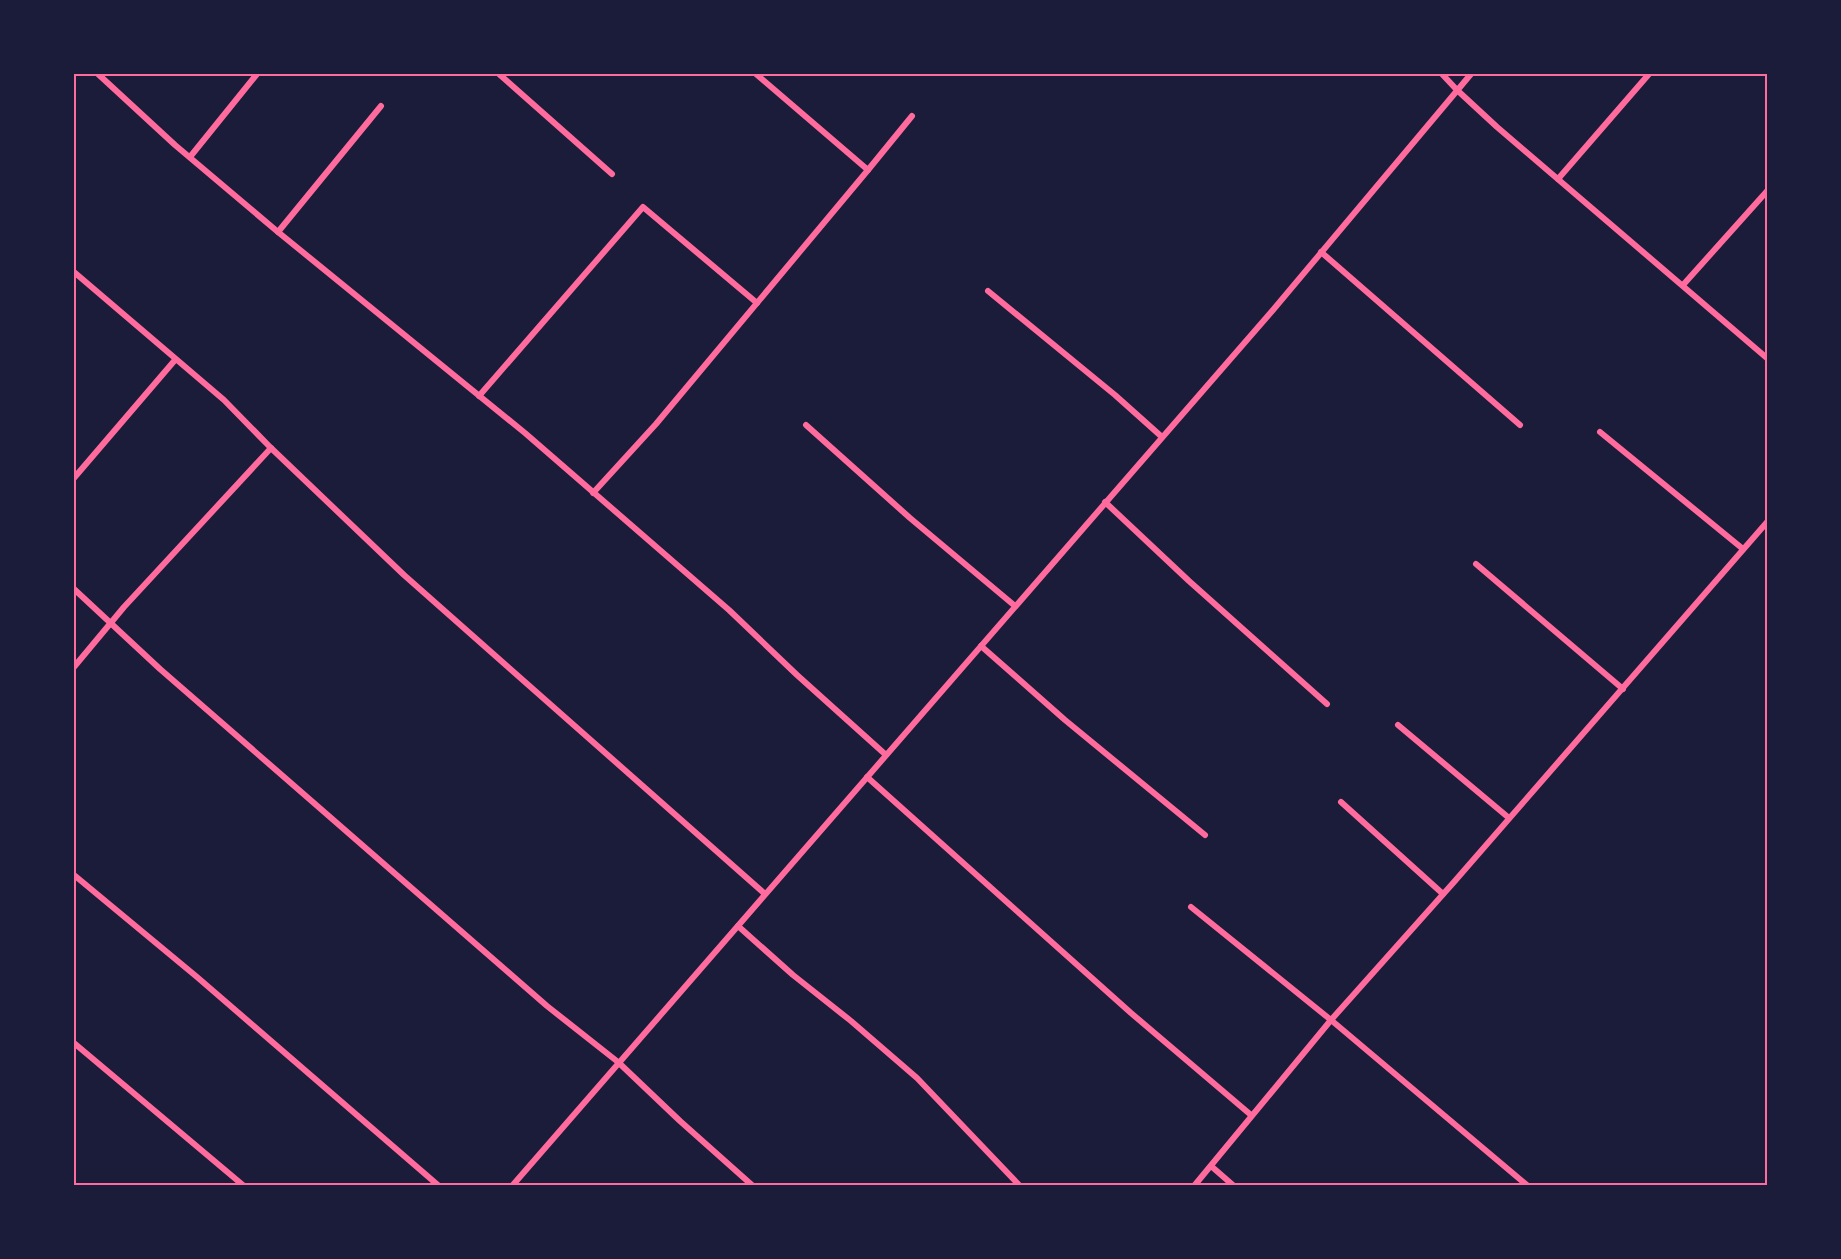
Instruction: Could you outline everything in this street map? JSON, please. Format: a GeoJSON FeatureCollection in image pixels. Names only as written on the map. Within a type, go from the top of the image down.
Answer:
{"type":"FeatureCollection","features":[{"type":"Feature","properties":{"kind":"street"},"geometry":{"type":"LineString","coordinates":[[98,74],[278,232],[525,433],[729,610],[886,755]]}},
{"type":"Feature","properties":{"kind":"street"},"geometry":{"type":"LineString","coordinates":[[190,157],[257,74]]}},
{"type":"Feature","properties":{"kind":"street"},"geometry":{"type":"LineString","coordinates":[[499,74],[612,174]]}},
{"type":"Feature","properties":{"kind":"street"},"geometry":{"type":"LineString","coordinates":[[756,74],[868,170]]}},
{"type":"Feature","properties":{"kind":"street"},"geometry":{"type":"LineString","coordinates":[[1442,74],[1558,179],[1767,359]]}},
{"type":"Feature","properties":{"kind":"street"},"geometry":{"type":"LineString","coordinates":[[513,1185],[1162,437],[1471,74]]}},
{"type":"Feature","properties":{"kind":"street"},"geometry":{"type":"LineString","coordinates":[[1558,179],[1649,74]]}},
{"type":"Feature","properties":{"kind":"street"},"geometry":{"type":"LineString","coordinates":[[278,232],[381,106]]}},
{"type":"Feature","properties":{"kind":"street"},"geometry":{"type":"LineString","coordinates":[[593,493],[656,424],[912,116]]}},
{"type":"Feature","properties":{"kind":"street"},"geometry":{"type":"LineString","coordinates":[[1683,285],[1767,190]]}},
{"type":"Feature","properties":{"kind":"street"},"geometry":{"type":"LineString","coordinates":[[479,396],[643,207],[757,303]]}},
{"type":"Feature","properties":{"kind":"street"},"geometry":{"type":"LineString","coordinates":[[1321,252],[1520,425]]}},
{"type":"Feature","properties":{"kind":"street"},"geometry":{"type":"LineString","coordinates":[[74,272],[224,400],[413,583],[765,894]]}},
{"type":"Feature","properties":{"kind":"street"},"geometry":{"type":"LineString","coordinates":[[988,291],[1115,395],[1162,437]]}},
{"type":"Feature","properties":{"kind":"street"},"geometry":{"type":"LineString","coordinates":[[74,478],[175,360]]}},
{"type":"Feature","properties":{"kind":"street"},"geometry":{"type":"LineString","coordinates":[[806,425],[910,518],[1015,606]]}},
{"type":"Feature","properties":{"kind":"street"},"geometry":{"type":"LineString","coordinates":[[1600,432],[1743,549]]}},
{"type":"Feature","properties":{"kind":"street"},"geometry":{"type":"LineString","coordinates":[[74,667],[110,624],[271,448]]}},
{"type":"Feature","properties":{"kind":"street"},"geometry":{"type":"LineString","coordinates":[[1105,502],[1197,589],[1327,704]]}},
{"type":"Feature","properties":{"kind":"street"},"geometry":{"type":"LineString","coordinates":[[1194,1185],[1331,1020],[1767,521]]}},
{"type":"Feature","properties":{"kind":"street"},"geometry":{"type":"LineString","coordinates":[[1476,564],[1623,688]]}},
{"type":"Feature","properties":{"kind":"street"},"geometry":{"type":"LineString","coordinates":[[74,589],[160,669],[548,1006],[618,1062],[680,1121],[753,1185]]}},
{"type":"Feature","properties":{"kind":"street"},"geometry":{"type":"LineString","coordinates":[[981,646],[1065,720],[1205,836]]}},
{"type":"Feature","properties":{"kind":"street"},"geometry":{"type":"LineString","coordinates":[[1398,725],[1509,818]]}},
{"type":"Feature","properties":{"kind":"street"},"geometry":{"type":"LineString","coordinates":[[867,777],[1131,1013],[1251,1115]]}},
{"type":"Feature","properties":{"kind":"street"},"geometry":{"type":"LineString","coordinates":[[1341,802],[1443,894]]}},
{"type":"Feature","properties":{"kind":"street"},"geometry":{"type":"LineString","coordinates":[[74,875],[439,1185]]}},
{"type":"Feature","properties":{"kind":"street"},"geometry":{"type":"LineString","coordinates":[[1191,907],[1331,1020],[1528,1185]]}},
{"type":"Feature","properties":{"kind":"street"},"geometry":{"type":"LineString","coordinates":[[738,926],[917,1078],[1020,1185]]}},
{"type":"Feature","properties":{"kind":"street"},"geometry":{"type":"LineString","coordinates":[[74,1043],[244,1185]]}},
{"type":"Feature","properties":{"kind":"street"},"geometry":{"type":"LineString","coordinates":[[1211,1166],[1234,1185]]}}]}
